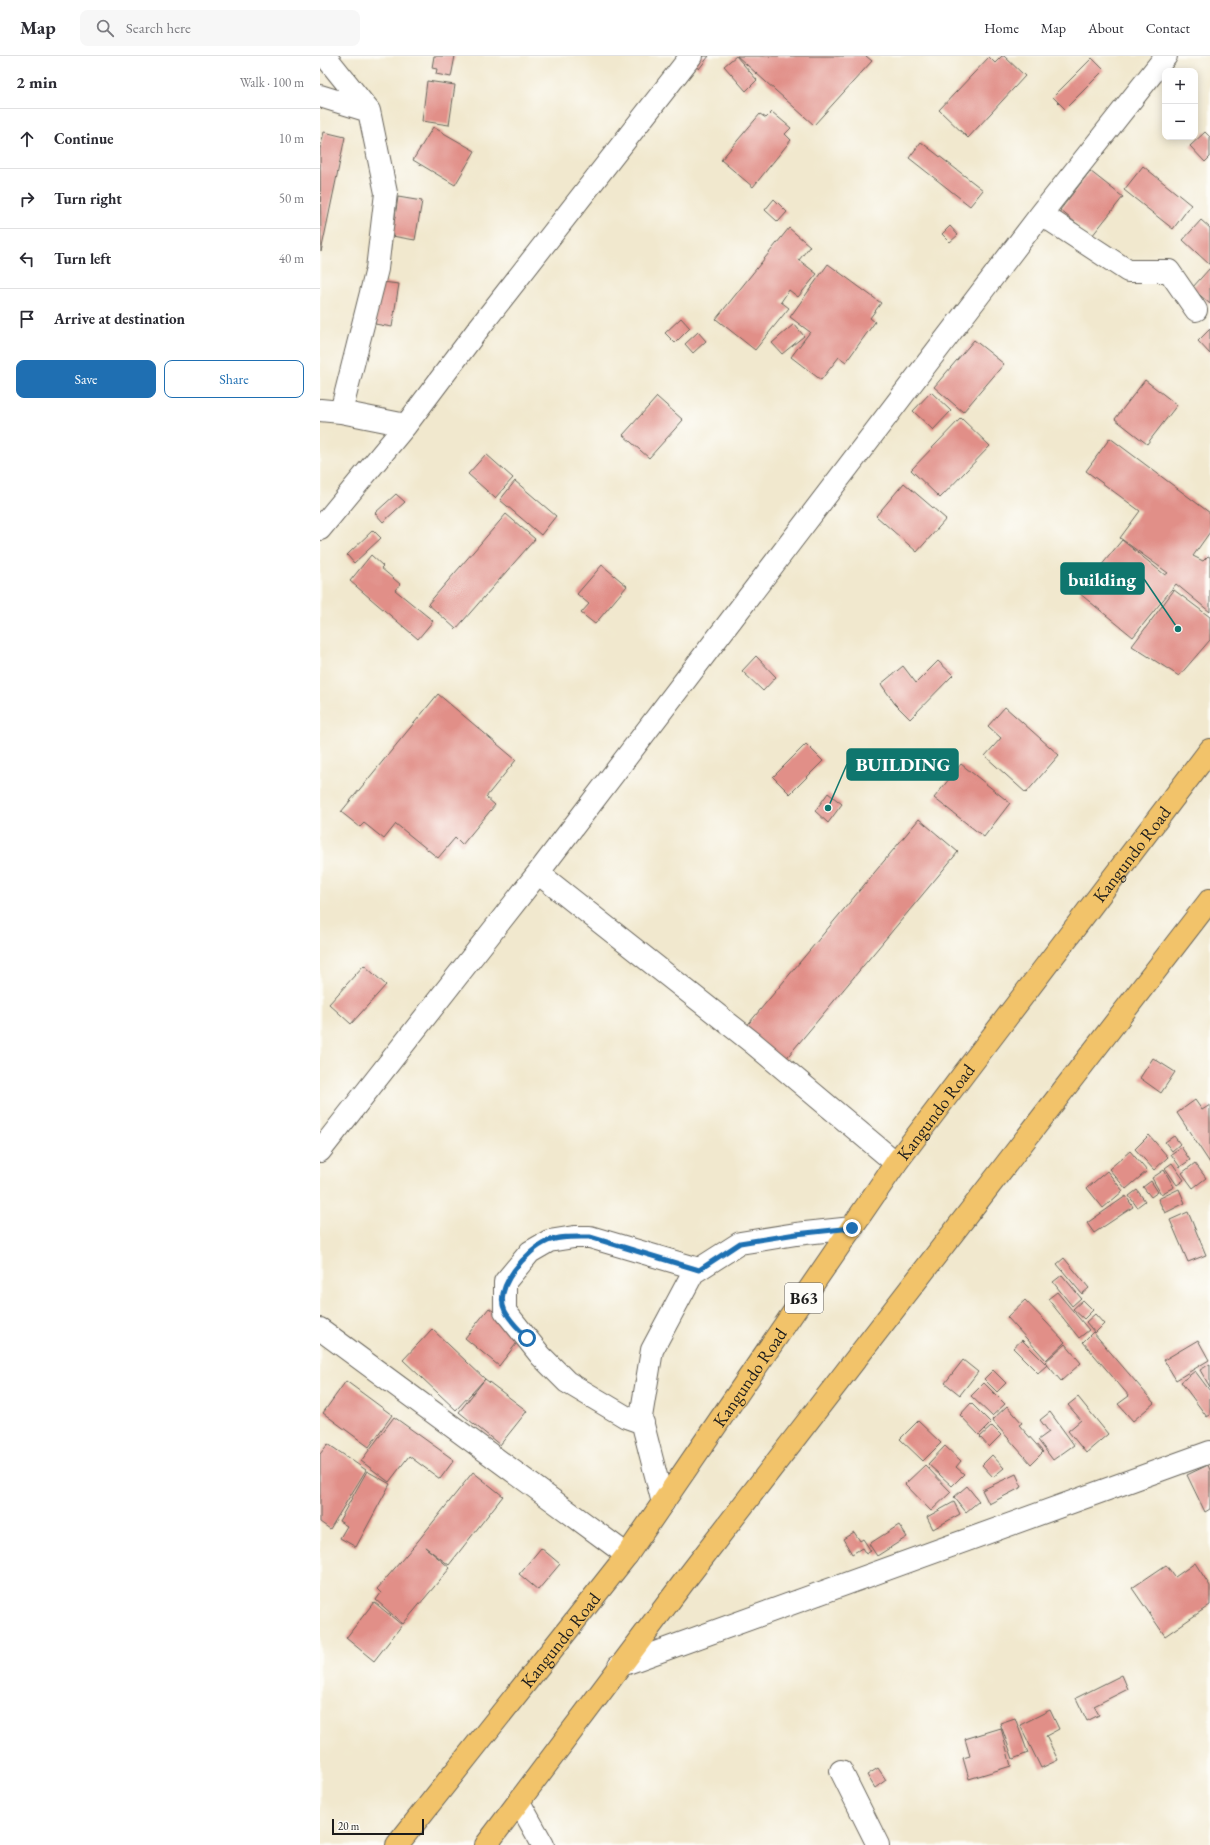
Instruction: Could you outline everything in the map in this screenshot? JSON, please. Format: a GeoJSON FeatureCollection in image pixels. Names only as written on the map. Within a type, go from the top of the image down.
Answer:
{"type":"FeatureCollection","features":[{"type":"Feature","properties":{"kind":"highway","name":"Kangundo Road"},"geometry":{"type":"LineString","coordinates":[[397,1845],[627,1555],[896,1163],[1210,750]]}},
{"type":"Feature","properties":{"kind":"highway"},"geometry":{"type":"LineString","coordinates":[[486,1845],[619,1666],[1210,900]]}},
{"type":"Feature","properties":{"kind":"street"},"geometry":{"type":"LineString","coordinates":[[325,56],[369,111],[386,194],[377,269],[330,411],[406,425]]}},
{"type":"Feature","properties":{"kind":"street"},"geometry":{"type":"LineString","coordinates":[[320,529],[406,425],[479,328],[691,56]]}},
{"type":"Feature","properties":{"kind":"street"},"geometry":{"type":"LineString","coordinates":[[320,1151],[538,873],[1161,58]]}},
{"type":"Feature","properties":{"kind":"street"},"geometry":{"type":"LineString","coordinates":[[320,96],[369,111]]}},
{"type":"Feature","properties":{"kind":"street"},"geometry":{"type":"LineString","coordinates":[[1041,214],[1128,271],[1169,271],[1196,310]]}},
{"type":"Feature","properties":{"kind":"street"},"geometry":{"type":"LineString","coordinates":[[538,873],[753,1043],[896,1163]]}},
{"type":"Feature","properties":{"kind":"street"},"geometry":{"type":"LineString","coordinates":[[663,1503],[641,1417],[652,1350],[693,1273],[740,1243],[796,1234],[852,1228]]}},
{"type":"Feature","properties":{"kind":"street"},"geometry":{"type":"LineString","coordinates":[[643,1423],[626,1418],[567,1382],[540,1356],[505,1311],[505,1282],[530,1252],[549,1241],[574,1237],[590,1237],[699,1270]]}},
{"type":"Feature","properties":{"kind":"street"},"geometry":{"type":"LineString","coordinates":[[320,1329],[627,1555]]}},
{"type":"Feature","properties":{"kind":"street"},"geometry":{"type":"LineString","coordinates":[[619,1666],[1210,1452]]}},
{"type":"Feature","properties":{"kind":"street"},"geometry":{"type":"LineString","coordinates":[[840,1771],[878,1845]]}},
{"type":"Feature","properties":{"kind":"street"},"geometry":{"type":"LineString","coordinates":[[519,1802],[543,1845]]}},
{"type":"Feature","properties":{"kind":"building"},"geometry":{"type":"Polygon","coordinates":[[[434,56],[455,56],[451,77],[436,74],[437,69],[432,68],[434,56]]]}},
{"type":"Feature","properties":{"kind":"building"},"geometry":{"type":"Polygon","coordinates":[[[695,56],[709,56],[699,69],[690,62],[695,56]]]}},
{"type":"Feature","properties":{"kind":"building"},"geometry":{"type":"Polygon","coordinates":[[[736,56],[757,80],[746,91],[724,66],[736,56]]]}},
{"type":"Feature","properties":{"kind":"building"},"geometry":{"type":"Polygon","coordinates":[[[737,56],[866,56],[872,61],[814,125],[737,56]]]}},
{"type":"Feature","properties":{"kind":"building"},"geometry":{"type":"Polygon","coordinates":[[[1002,56],[1004,56],[1025,76],[968,138],[939,110],[989,57],[995,63],[1002,56]]]}},
{"type":"Feature","properties":{"kind":"building"},"geometry":{"type":"Polygon","coordinates":[[[1092,58],[1104,70],[1065,109],[1053,97],[1092,58]]]}},
{"type":"Feature","properties":{"kind":"building"},"geometry":{"type":"Polygon","coordinates":[[[427,81],[455,85],[449,125],[422,121],[427,81]]]}},
{"type":"Feature","properties":{"kind":"building"},"geometry":{"type":"Polygon","coordinates":[[[772,112],[791,128],[785,134],[791,140],[753,187],[721,160],[760,114],[766,118],[772,112]]]}},
{"type":"Feature","properties":{"kind":"building"},"geometry":{"type":"Polygon","coordinates":[[[433,127],[475,151],[455,185],[413,160],[433,127]]]}},
{"type":"Feature","properties":{"kind":"building"},"geometry":{"type":"Polygon","coordinates":[[[324,132],[345,137],[321,252],[320,149],[324,132]]]}},
{"type":"Feature","properties":{"kind":"building"},"geometry":{"type":"Polygon","coordinates":[[[1205,132],[1210,137],[1210,157],[1205,162],[1190,146],[1205,132]]]}},
{"type":"Feature","properties":{"kind":"building"},"geometry":{"type":"Polygon","coordinates":[[[921,142],[983,190],[970,206],[909,158],[921,142]]]}},
{"type":"Feature","properties":{"kind":"building"},"geometry":{"type":"Polygon","coordinates":[[[1143,166],[1191,205],[1173,229],[1124,190],[1143,166]]]}},
{"type":"Feature","properties":{"kind":"building"},"geometry":{"type":"Polygon","coordinates":[[[1090,171],[1123,197],[1092,236],[1060,210],[1090,171]]]}},
{"type":"Feature","properties":{"kind":"building"},"geometry":{"type":"Polygon","coordinates":[[[398,197],[422,201],[415,240],[392,236],[398,197]]]}},
{"type":"Feature","properties":{"kind":"building"},"geometry":{"type":"Polygon","coordinates":[[[774,199],[787,212],[778,222],[765,210],[774,199]]]}},
{"type":"Feature","properties":{"kind":"building"},"geometry":{"type":"Polygon","coordinates":[[[1201,220],[1210,228],[1210,265],[1183,240],[1201,220]]]}},
{"type":"Feature","properties":{"kind":"building"},"geometry":{"type":"Polygon","coordinates":[[[950,226],[958,235],[950,242],[942,234],[950,226]]]}},
{"type":"Feature","properties":{"kind":"building"},"geometry":{"type":"Polygon","coordinates":[[[789,228],[810,246],[799,260],[817,274],[798,297],[789,290],[781,302],[789,308],[755,350],[716,319],[789,228]]]}},
{"type":"Feature","properties":{"kind":"building"},"geometry":{"type":"Polygon","coordinates":[[[828,264],[881,303],[870,318],[875,322],[846,362],[839,357],[821,380],[791,357],[810,332],[790,317],[828,264]]]}},
{"type":"Feature","properties":{"kind":"building"},"geometry":{"type":"Polygon","coordinates":[[[1210,268],[1210,304],[1192,288],[1210,268]]]}},
{"type":"Feature","properties":{"kind":"building"},"geometry":{"type":"Polygon","coordinates":[[[382,282],[399,284],[392,327],[375,324],[382,282]]]}},
{"type":"Feature","properties":{"kind":"building"},"geometry":{"type":"Polygon","coordinates":[[[681,318],[690,328],[675,343],[665,333],[681,318]]]}},
{"type":"Feature","properties":{"kind":"building"},"geometry":{"type":"Polygon","coordinates":[[[794,324],[804,336],[782,354],[772,343],[794,324]]]}},
{"type":"Feature","properties":{"kind":"building"},"geometry":{"type":"Polygon","coordinates":[[[1210,329],[1210,354],[1198,341],[1210,329]]]}},
{"type":"Feature","properties":{"kind":"building"},"geometry":{"type":"Polygon","coordinates":[[[698,332],[706,341],[693,353],[685,344],[698,332]]]}},
{"type":"Feature","properties":{"kind":"building"},"geometry":{"type":"Polygon","coordinates":[[[974,340],[1004,364],[963,412],[934,387],[974,340]]]}},
{"type":"Feature","properties":{"kind":"building"},"geometry":{"type":"Polygon","coordinates":[[[1145,380],[1177,405],[1147,444],[1115,419],[1145,380]]]}},
{"type":"Feature","properties":{"kind":"building"},"geometry":{"type":"Polygon","coordinates":[[[931,392],[951,411],[933,430],[913,411],[931,392]]]}},
{"type":"Feature","properties":{"kind":"building"},"geometry":{"type":"Polygon","coordinates":[[[657,397],[683,420],[649,458],[623,435],[657,397]]]}},
{"type":"Feature","properties":{"kind":"building"},"geometry":{"type":"Polygon","coordinates":[[[961,418],[990,446],[940,498],[911,470],[961,418]]]}},
{"type":"Feature","properties":{"kind":"building"},"geometry":{"type":"Polygon","coordinates":[[[1110,438],[1210,513],[1210,532],[1193,556],[1203,561],[1208,556],[1210,557],[1210,612],[1176,584],[1133,637],[1079,593],[1122,540],[1165,575],[1168,573],[1120,538],[1140,511],[1086,471],[1110,438]]]}},
{"type":"Feature","properties":{"kind":"building"},"geometry":{"type":"Polygon","coordinates":[[[486,454],[513,478],[495,498],[468,474],[486,454]]]}},
{"type":"Feature","properties":{"kind":"building"},"geometry":{"type":"Polygon","coordinates":[[[515,481],[556,516],[541,535],[500,500],[515,481]]]}},
{"type":"Feature","properties":{"kind":"building"},"geometry":{"type":"Polygon","coordinates":[[[904,483],[946,519],[917,552],[876,516],[904,483]]]}},
{"type":"Feature","properties":{"kind":"building"},"geometry":{"type":"Polygon","coordinates":[[[396,494],[405,502],[383,522],[375,513],[396,494]]]}},
{"type":"Feature","properties":{"kind":"building"},"geometry":{"type":"Polygon","coordinates":[[[506,514],[535,539],[456,629],[428,604],[506,514]]]}},
{"type":"Feature","properties":{"kind":"building"},"geometry":{"type":"Polygon","coordinates":[[[373,530],[381,538],[354,563],[347,555],[373,530]]]}},
{"type":"Feature","properties":{"kind":"building"},"geometry":{"type":"Polygon","coordinates":[[[371,555],[383,566],[381,568],[400,584],[395,590],[433,621],[418,639],[350,581],[371,555]]]}},
{"type":"Feature","properties":{"kind":"building"},"geometry":{"type":"Polygon","coordinates":[[[602,565],[627,586],[595,624],[581,613],[589,604],[577,594],[602,565]]]}},
{"type":"Feature","properties":{"kind":"building"},"geometry":{"type":"Polygon","coordinates":[[[1174,590],[1210,617],[1210,640],[1179,676],[1132,646],[1174,590]]]}},
{"type":"Feature","properties":{"kind":"building"},"geometry":{"type":"Polygon","coordinates":[[[756,656],[776,677],[763,691],[742,671],[756,656]]]}},
{"type":"Feature","properties":{"kind":"building"},"geometry":{"type":"Polygon","coordinates":[[[938,661],[953,675],[910,719],[895,704],[881,684],[903,666],[916,683],[938,661]]]}},
{"type":"Feature","properties":{"kind":"building"},"geometry":{"type":"Polygon","coordinates":[[[438,694],[516,760],[486,797],[495,805],[462,845],[455,838],[438,858],[396,824],[384,839],[364,823],[360,827],[341,812],[438,694]]]}},
{"type":"Feature","properties":{"kind":"building"},"geometry":{"type":"Polygon","coordinates":[[[1005,707],[1059,755],[1026,793],[985,756],[1001,738],[988,726],[1005,707]]]}},
{"type":"Feature","properties":{"kind":"building"},"geometry":{"type":"Polygon","coordinates":[[[806,744],[823,761],[790,794],[773,777],[806,744]]]}},
{"type":"Feature","properties":{"kind":"building"},"geometry":{"type":"Polygon","coordinates":[[[961,764],[1010,803],[984,837],[934,798],[961,764]]]}},
{"type":"Feature","properties":{"kind":"building"},"geometry":{"type":"Polygon","coordinates":[[[828,793],[842,804],[828,823],[815,811],[828,793]]]}},
{"type":"Feature","properties":{"kind":"building"},"geometry":{"type":"Polygon","coordinates":[[[919,819],[958,852],[784,1061],[745,1028],[919,819]]]}},
{"type":"Feature","properties":{"kind":"building"},"geometry":{"type":"Polygon","coordinates":[[[364,965],[386,985],[351,1024],[329,1004],[364,965]]]}},
{"type":"Feature","properties":{"kind":"building"},"geometry":{"type":"Polygon","coordinates":[[[1153,1058],[1175,1072],[1161,1093],[1140,1078],[1153,1058]]]}},
{"type":"Feature","properties":{"kind":"building"},"geometry":{"type":"Polygon","coordinates":[[[1195,1100],[1202,1110],[1210,1105],[1210,1163],[1177,1113],[1195,1100]]]}},
{"type":"Feature","properties":{"kind":"building"},"geometry":{"type":"Polygon","coordinates":[[[1149,1135],[1168,1157],[1154,1170],[1135,1149],[1149,1135]]]}},
{"type":"Feature","properties":{"kind":"building"},"geometry":{"type":"Polygon","coordinates":[[[1174,1136],[1180,1144],[1172,1151],[1165,1142],[1174,1136]]]}},
{"type":"Feature","properties":{"kind":"building"},"geometry":{"type":"Polygon","coordinates":[[[1181,1147],[1190,1160],[1180,1167],[1171,1154],[1181,1147]]]}},
{"type":"Feature","properties":{"kind":"building"},"geometry":{"type":"Polygon","coordinates":[[[1130,1151],[1147,1171],[1126,1189],[1109,1169],[1130,1151]]]}},
{"type":"Feature","properties":{"kind":"building"},"geometry":{"type":"Polygon","coordinates":[[[1172,1163],[1184,1180],[1177,1185],[1165,1168],[1172,1163]]]}},
{"type":"Feature","properties":{"kind":"building"},"geometry":{"type":"Polygon","coordinates":[[[1195,1163],[1206,1178],[1193,1188],[1182,1173],[1195,1163]]]}},
{"type":"Feature","properties":{"kind":"building"},"geometry":{"type":"Polygon","coordinates":[[[1164,1170],[1174,1187],[1161,1194],[1152,1178],[1164,1170]]]}},
{"type":"Feature","properties":{"kind":"building"},"geometry":{"type":"Polygon","coordinates":[[[1107,1171],[1123,1191],[1103,1208],[1087,1188],[1107,1171]]]}},
{"type":"Feature","properties":{"kind":"building"},"geometry":{"type":"Polygon","coordinates":[[[1151,1181],[1158,1192],[1151,1197],[1143,1187],[1151,1181]]]}},
{"type":"Feature","properties":{"kind":"building"},"geometry":{"type":"Polygon","coordinates":[[[1179,1189],[1185,1203],[1165,1213],[1158,1199],[1179,1189]]]}},
{"type":"Feature","properties":{"kind":"building"},"geometry":{"type":"Polygon","coordinates":[[[1137,1190],[1145,1201],[1137,1207],[1129,1196],[1137,1190]]]}},
{"type":"Feature","properties":{"kind":"building"},"geometry":{"type":"Polygon","coordinates":[[[1126,1196],[1133,1207],[1094,1233],[1087,1223],[1126,1196]]]}},
{"type":"Feature","properties":{"kind":"building"},"geometry":{"type":"Polygon","coordinates":[[[1188,1212],[1206,1255],[1188,1262],[1170,1220],[1188,1212]]]}},
{"type":"Feature","properties":{"kind":"building"},"geometry":{"type":"Polygon","coordinates":[[[1064,1258],[1089,1288],[1082,1294],[1057,1264],[1064,1258]]]}},
{"type":"Feature","properties":{"kind":"building"},"geometry":{"type":"Polygon","coordinates":[[[1062,1275],[1081,1298],[1072,1306],[1053,1282],[1062,1275]]]}},
{"type":"Feature","properties":{"kind":"building"},"geometry":{"type":"Polygon","coordinates":[[[1057,1292],[1089,1330],[1079,1338],[1048,1299],[1057,1292]]]}},
{"type":"Feature","properties":{"kind":"building"},"geometry":{"type":"Polygon","coordinates":[[[1025,1300],[1065,1342],[1046,1360],[1007,1317],[1025,1300]]]}},
{"type":"Feature","properties":{"kind":"building"},"geometry":{"type":"Polygon","coordinates":[[[1083,1300],[1093,1310],[1084,1319],[1073,1309],[1083,1300]]]}},
{"type":"Feature","properties":{"kind":"building"},"geometry":{"type":"Polygon","coordinates":[[[489,1308],[523,1335],[499,1366],[465,1338],[489,1308]]]}},
{"type":"Feature","properties":{"kind":"building"},"geometry":{"type":"Polygon","coordinates":[[[1095,1314],[1104,1324],[1095,1333],[1086,1322],[1095,1314]]]}},
{"type":"Feature","properties":{"kind":"building"},"geometry":{"type":"Polygon","coordinates":[[[432,1329],[485,1379],[456,1410],[403,1360],[432,1329]]]}},
{"type":"Feature","properties":{"kind":"building"},"geometry":{"type":"Polygon","coordinates":[[[1093,1332],[1154,1403],[1133,1421],[1118,1404],[1129,1396],[1083,1342],[1093,1332]]]}},
{"type":"Feature","properties":{"kind":"building"},"geometry":{"type":"Polygon","coordinates":[[[1022,1340],[1047,1365],[1038,1373],[1013,1348],[1022,1340]]]}},
{"type":"Feature","properties":{"kind":"building"},"geometry":{"type":"Polygon","coordinates":[[[1198,1340],[1209,1360],[1176,1380],[1164,1360],[1198,1340]]]}},
{"type":"Feature","properties":{"kind":"building"},"geometry":{"type":"Polygon","coordinates":[[[1065,1344],[1081,1363],[1061,1381],[1045,1362],[1065,1344]]]}},
{"type":"Feature","properties":{"kind":"building"},"geometry":{"type":"Polygon","coordinates":[[[963,1360],[978,1372],[960,1395],[945,1383],[963,1360]]]}},
{"type":"Feature","properties":{"kind":"building"},"geometry":{"type":"Polygon","coordinates":[[[1210,1364],[1210,1387],[1200,1370],[1210,1364]]]}},
{"type":"Feature","properties":{"kind":"building"},"geometry":{"type":"Polygon","coordinates":[[[993,1370],[1006,1383],[997,1392],[984,1379],[993,1370]]]}},
{"type":"Feature","properties":{"kind":"building"},"geometry":{"type":"Polygon","coordinates":[[[1195,1371],[1210,1391],[1210,1415],[1207,1417],[1181,1382],[1195,1371]]]}},
{"type":"Feature","properties":{"kind":"building"},"geometry":{"type":"Polygon","coordinates":[[[485,1379],[527,1411],[500,1445],[459,1412],[485,1379]]]}},
{"type":"Feature","properties":{"kind":"building"},"geometry":{"type":"Polygon","coordinates":[[[346,1381],[392,1415],[369,1447],[323,1413],[346,1381]]]}},
{"type":"Feature","properties":{"kind":"building"},"geometry":{"type":"Polygon","coordinates":[[[984,1383],[1005,1404],[992,1416],[971,1396],[984,1383]]]}},
{"type":"Feature","properties":{"kind":"building"},"geometry":{"type":"Polygon","coordinates":[[[1078,1397],[1108,1434],[1086,1453],[1068,1431],[1081,1420],[1068,1405],[1078,1397]]]}},
{"type":"Feature","properties":{"kind":"building"},"geometry":{"type":"Polygon","coordinates":[[[971,1403],[991,1423],[979,1435],[960,1415],[971,1403]]]}},
{"type":"Feature","properties":{"kind":"building"},"geometry":{"type":"Polygon","coordinates":[[[1007,1406],[1022,1423],[1019,1425],[1043,1452],[1031,1464],[992,1420],[1007,1406]]]}},
{"type":"Feature","properties":{"kind":"building"},"geometry":{"type":"Polygon","coordinates":[[[1050,1412],[1074,1445],[1053,1460],[1038,1440],[1049,1432],[1040,1420],[1050,1412]]]}},
{"type":"Feature","properties":{"kind":"building"},"geometry":{"type":"Polygon","coordinates":[[[394,1417],[454,1460],[440,1479],[409,1456],[389,1482],[361,1461],[394,1417]]]}},
{"type":"Feature","properties":{"kind":"building"},"geometry":{"type":"Polygon","coordinates":[[[918,1421],[941,1443],[923,1461],[900,1439],[918,1421]]]}},
{"type":"Feature","properties":{"kind":"building"},"geometry":{"type":"Polygon","coordinates":[[[992,1426],[1001,1435],[989,1447],[980,1437],[992,1426]]]}},
{"type":"Feature","properties":{"kind":"building"},"geometry":{"type":"Polygon","coordinates":[[[328,1444],[366,1470],[330,1529],[320,1522],[320,1454],[328,1444]]]}},
{"type":"Feature","properties":{"kind":"building"},"geometry":{"type":"Polygon","coordinates":[[[945,1446],[961,1461],[956,1467],[964,1474],[952,1486],[928,1464],[945,1446]]]}},
{"type":"Feature","properties":{"kind":"building"},"geometry":{"type":"Polygon","coordinates":[[[992,1455],[1004,1468],[993,1477],[982,1465],[992,1455]]]}},
{"type":"Feature","properties":{"kind":"building"},"geometry":{"type":"Polygon","coordinates":[[[925,1465],[951,1492],[931,1511],[905,1484],[925,1465]]]}},
{"type":"Feature","properties":{"kind":"building"},"geometry":{"type":"Polygon","coordinates":[[[1208,1465],[1210,1470],[1210,1509],[1205,1512],[1187,1475],[1208,1465]]]}},
{"type":"Feature","properties":{"kind":"building"},"geometry":{"type":"Polygon","coordinates":[[[367,1471],[390,1484],[356,1547],[340,1538],[347,1526],[339,1521],[367,1471]]]}},
{"type":"Feature","properties":{"kind":"building"},"geometry":{"type":"Polygon","coordinates":[[[473,1472],[503,1496],[449,1565],[425,1547],[450,1568],[403,1624],[376,1600],[381,1593],[377,1589],[418,1541],[473,1472]]]}},
{"type":"Feature","properties":{"kind":"building"},"geometry":{"type":"Polygon","coordinates":[[[1016,1474],[1022,1487],[989,1504],[982,1490],[1016,1474]]]}},
{"type":"Feature","properties":{"kind":"building"},"geometry":{"type":"Polygon","coordinates":[[[967,1486],[979,1501],[966,1512],[954,1497],[967,1486]]]}},
{"type":"Feature","properties":{"kind":"building"},"geometry":{"type":"Polygon","coordinates":[[[954,1502],[960,1514],[933,1529],[927,1517],[954,1502]]]}},
{"type":"Feature","properties":{"kind":"building"},"geometry":{"type":"Polygon","coordinates":[[[899,1525],[907,1537],[877,1556],[869,1544],[899,1525]]]}},
{"type":"Feature","properties":{"kind":"building"},"geometry":{"type":"Polygon","coordinates":[[[854,1532],[860,1541],[863,1539],[871,1551],[866,1554],[862,1548],[852,1554],[843,1539],[854,1532]]]}},
{"type":"Feature","properties":{"kind":"building"},"geometry":{"type":"Polygon","coordinates":[[[541,1548],[560,1564],[538,1590],[519,1574],[541,1548]]]}},
{"type":"Feature","properties":{"kind":"building"},"geometry":{"type":"Polygon","coordinates":[[[1195,1563],[1210,1586],[1210,1605],[1165,1636],[1132,1588],[1166,1565],[1175,1577],[1195,1563]]]}},
{"type":"Feature","properties":{"kind":"building"},"geometry":{"type":"Polygon","coordinates":[[[374,1602],[402,1625],[374,1661],[346,1638],[374,1602]]]}},
{"type":"Feature","properties":{"kind":"building"},"geometry":{"type":"Polygon","coordinates":[[[1122,1675],[1128,1689],[1094,1706],[1099,1715],[1087,1721],[1076,1698],[1122,1675]]]}},
{"type":"Feature","properties":{"kind":"building"},"geometry":{"type":"Polygon","coordinates":[[[1050,1710],[1059,1729],[1046,1736],[1058,1760],[1041,1768],[1020,1725],[1050,1710]]]}},
{"type":"Feature","properties":{"kind":"building"},"geometry":{"type":"Polygon","coordinates":[[[1015,1718],[1028,1753],[1013,1759],[1000,1723],[1015,1718]]]}},
{"type":"Feature","properties":{"kind":"building"},"geometry":{"type":"Polygon","coordinates":[[[1001,1728],[1011,1766],[969,1779],[963,1758],[970,1756],[965,1739],[1001,1728]]]}},
{"type":"Feature","properties":{"kind":"building"},"geometry":{"type":"Polygon","coordinates":[[[878,1768],[886,1780],[875,1788],[867,1775],[878,1768]]]}},
{"type":"Feature","properties":{"kind":"place","name":"building"},"geometry":{"type":"Point","coordinates":[1178,629]}},
{"type":"Feature","properties":{"kind":"place","name":"BUILDING"},"geometry":{"type":"Point","coordinates":[828,808]}},
{"type":"Feature","properties":{"kind":"route"},"geometry":{"type":"LineString","coordinates":[[527,1338],[505,1311],[505,1282],[530,1252],[549,1241],[574,1237],[590,1237],[699,1270],[740,1243],[796,1234],[852,1228]]}}]}
